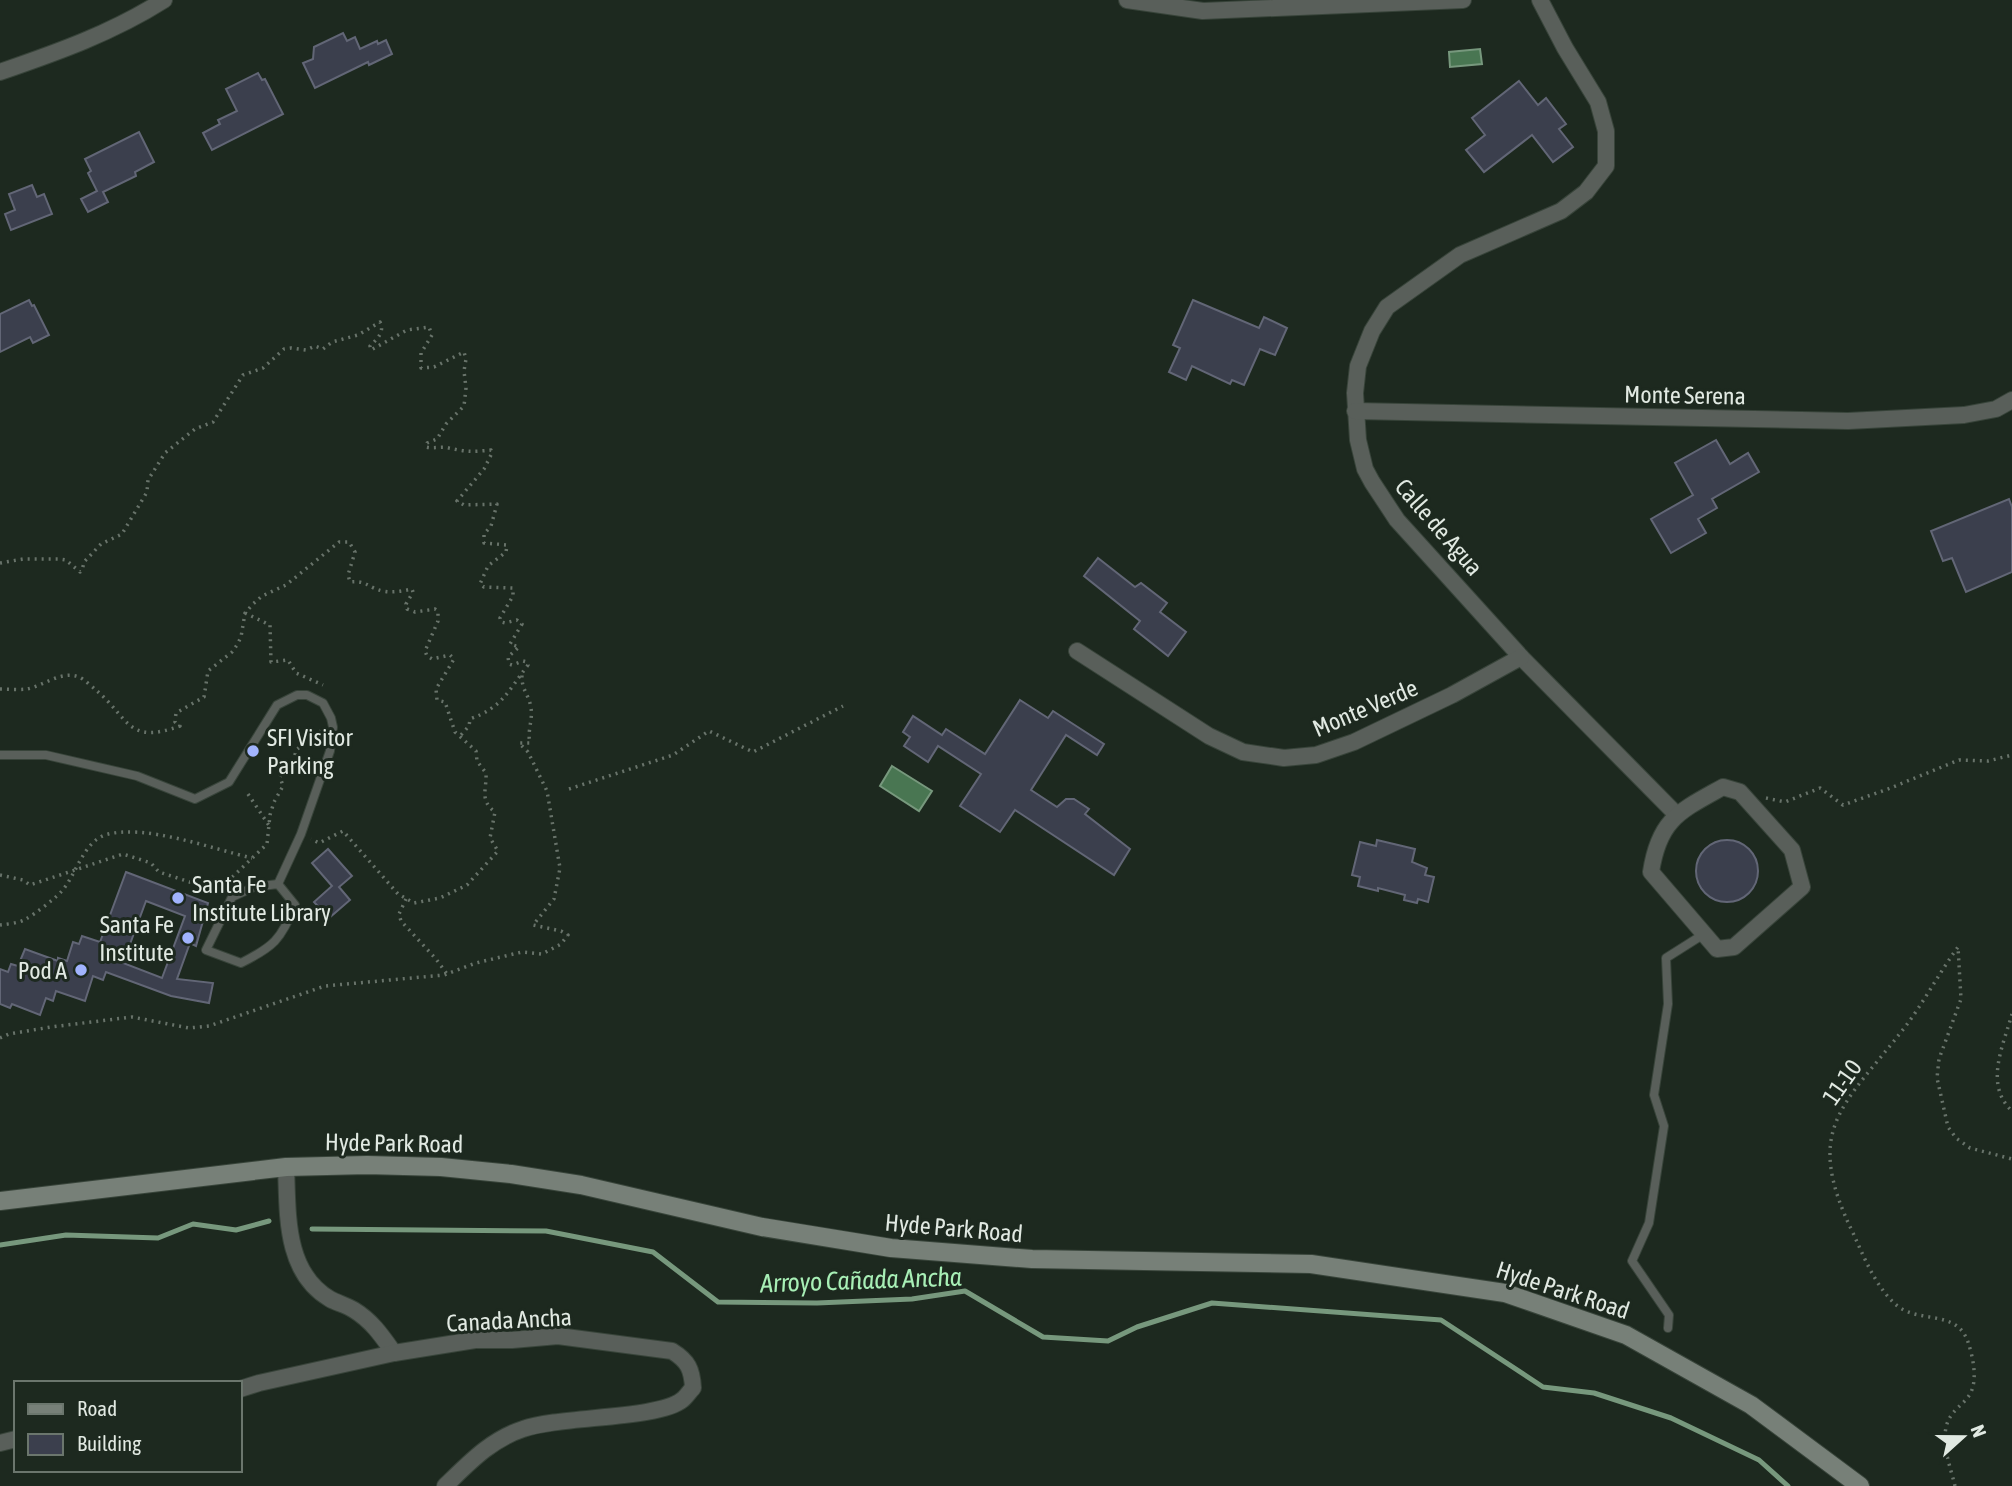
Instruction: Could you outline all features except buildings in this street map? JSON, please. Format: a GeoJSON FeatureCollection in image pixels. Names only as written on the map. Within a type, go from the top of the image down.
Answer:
{"type":"FeatureCollection","features":[{"type":"Feature","properties":{"kind":"main road","name":"Hyde Park Road"},"geometry":{"type":"LineString","coordinates":[[0,1201],[286,1167],[390,1165],[501,1172],[606,1191],[762,1227],[891,1248],[1032,1259],[1311,1264],[1505,1293],[1626,1335],[1751,1405],[1860,1486]]}},
{"type":"Feature","properties":{"kind":"street"},"geometry":{"type":"LineString","coordinates":[[0,72],[87,42],[164,0]]}},
{"type":"Feature","properties":{"kind":"street"},"geometry":{"type":"LineString","coordinates":[[1127,0],[1203,11],[1463,0]]}},
{"type":"Feature","properties":{"kind":"street","name":"Calle de Agua"},"geometry":{"type":"LineString","coordinates":[[1540,0],[1598,102],[1606,131],[1606,166],[1587,192],[1561,211],[1460,255],[1387,307],[1362,354],[1356,380],[1358,440],[1366,469],[1383,500],[1409,534],[1465,592],[1521,657],[1675,814]]}},
{"type":"Feature","properties":{"kind":"street","name":"Monte Serena"},"geometry":{"type":"LineString","coordinates":[[1355,411],[1859,421],[1964,415],[1996,409],[2012,400]]}},
{"type":"Feature","properties":{"kind":"street","name":"Monte Verde"},"geometry":{"type":"LineString","coordinates":[[1077,651],[1209,736],[1243,752],[1284,758],[1316,755],[1354,742],[1452,695],[1521,657]]}},
{"type":"Feature","properties":{"kind":"street"},"geometry":{"type":"LineString","coordinates":[[1723,787],[1740,792],[1792,850],[1802,887],[1734,947],[1717,949],[1651,872],[1654,849],[1675,814],[1723,787]]}},
{"type":"Feature","properties":{"kind":"street"},"geometry":{"type":"LineString","coordinates":[[286,1167],[292,1251],[308,1280],[328,1298],[354,1310],[377,1328],[394,1353]]}},
{"type":"Feature","properties":{"kind":"street","name":"Canada Ancha"},"geometry":{"type":"LineString","coordinates":[[242,1388],[259,1382],[394,1353],[475,1340],[558,1336],[672,1351],[685,1360],[692,1372],[693,1388],[680,1402],[654,1410],[564,1420],[523,1429],[487,1446],[445,1486]]}},
{"type":"Feature","properties":{"kind":"lane"},"geometry":{"type":"LineString","coordinates":[[0,755],[46,755],[137,776],[195,799],[229,782],[277,705],[298,695],[307,695],[323,703],[331,718],[333,727],[330,751],[301,834],[278,884]]}},
{"type":"Feature","properties":{"kind":"lane"},"geometry":{"type":"LineString","coordinates":[[278,884],[295,905],[289,921],[270,948],[241,963],[206,950],[232,897],[254,887],[278,884]]}},
{"type":"Feature","properties":{"kind":"lane"},"geometry":{"type":"LineString","coordinates":[[1668,1328],[1669,1315],[1632,1261],[1649,1223],[1664,1126],[1654,1095],[1668,1004],[1665,958],[1703,934]]}},
{"type":"Feature","properties":{"kind":"path"},"geometry":{"type":"LineString","coordinates":[[0,563],[23,559],[60,559],[82,571],[84,562],[101,544],[122,534],[147,492],[148,480],[165,453],[195,429],[213,422],[243,375],[263,368],[284,349],[306,350],[315,346],[323,349],[332,342],[358,335],[380,322],[380,334],[370,346],[370,350],[407,330],[429,327],[432,335],[421,353],[421,368],[434,367],[464,352],[466,359],[464,406],[437,439],[427,443],[426,447],[448,447],[471,453],[491,450],[492,458],[457,501],[464,505],[486,503],[498,506],[491,526],[484,534],[484,543],[507,545],[506,552],[488,566],[480,584],[484,587],[513,588],[513,596],[500,618],[501,622],[517,620],[522,624],[510,644],[519,647],[508,657],[509,664],[512,666],[523,661],[528,665],[512,683],[505,697],[490,712],[470,719],[469,726],[460,736]]}},
{"type":"Feature","properties":{"kind":"path"},"geometry":{"type":"LineString","coordinates":[[245,613],[270,625],[271,662],[288,660],[296,673],[323,685]]}},
{"type":"Feature","properties":{"kind":"path"},"geometry":{"type":"LineString","coordinates":[[0,1038],[51,1027],[132,1017],[190,1028],[209,1026],[325,986],[447,974],[476,963],[522,952],[542,954],[561,944],[568,935],[533,925],[554,899],[559,868],[547,791],[528,752],[519,743],[530,743],[528,735],[531,708],[521,685],[523,672]]}},
{"type":"Feature","properties":{"kind":"path"},"geometry":{"type":"LineString","coordinates":[[0,874],[23,880],[30,885],[122,854],[151,863],[159,872],[214,890],[226,883],[267,844],[274,802],[284,786],[280,778],[284,769],[293,764],[296,750],[326,727],[323,703]]}},
{"type":"Feature","properties":{"kind":"path"},"geometry":{"type":"LineString","coordinates":[[569,789],[673,755],[709,731],[753,752],[843,706]]}},
{"type":"Feature","properties":{"kind":"path"},"geometry":{"type":"LineString","coordinates":[[1740,792],[1786,802],[1820,788],[1843,805],[1959,760],[1987,761],[2012,755]]}},
{"type":"Feature","properties":{"kind":"path"},"geometry":{"type":"LineString","coordinates":[[248,794],[270,827]]}},
{"type":"Feature","properties":{"kind":"path"},"geometry":{"type":"LineString","coordinates":[[0,925],[24,920],[59,894],[76,871],[84,853],[102,836],[147,832],[252,858]]}},
{"type":"Feature","properties":{"kind":"path"},"geometry":{"type":"LineString","coordinates":[[406,899],[399,914],[401,921],[447,974]]}},
{"type":"Feature","properties":{"kind":"path","name":"11-10"},"geometry":{"type":"LineString","coordinates":[[1955,1486],[1944,1444],[1949,1419],[1971,1393],[1975,1374],[1968,1342],[1961,1327],[1952,1322],[1911,1314],[1894,1304],[1874,1278],[1838,1203],[1831,1174],[1830,1136],[1837,1115],[1848,1098],[1907,1024],[1958,947],[1961,999],[1939,1059],[1937,1078],[1948,1127],[1956,1138],[1970,1148],[2012,1159]]}},
{"type":"Feature","properties":{"kind":"path"},"geometry":{"type":"LineString","coordinates":[[2012,1014],[1996,1074],[1999,1093],[2012,1111]]}},
{"type":"Feature","properties":{"kind":"shaded area"},"geometry":{"type":"Polygon","coordinates":[[[1480,49],[1482,64],[1450,67],[1449,52],[1480,49]]]}},
{"type":"Feature","properties":{"kind":"shaded area"},"geometry":{"type":"Polygon","coordinates":[[[892,766],[932,791],[919,811],[880,786],[892,766]]]}},
{"type":"Feature","properties":{"kind":"waterway","name":"Arroyo Cañada Ancha"},"geometry":{"type":"LineString","coordinates":[[0,1245],[66,1235],[158,1238],[193,1224],[236,1230],[269,1221]]}},
{"type":"Feature","properties":{"kind":"waterway","name":"Arroyo Cañada Ancha"},"geometry":{"type":"LineString","coordinates":[[312,1229],[546,1231],[653,1252],[718,1302],[817,1303],[912,1299],[965,1291],[1043,1337],[1108,1341],[1137,1327],[1212,1303],[1441,1320],[1543,1387],[1594,1393],[1671,1418],[1759,1460],[1788,1486]]}},
{"type":"Feature","properties":{"kind":"place","name":"SFI Visitor Parking"},"geometry":{"type":"Point","coordinates":[253,751]}},
{"type":"Feature","properties":{"kind":"place","name":"Santa Fe Institute Library"},"geometry":{"type":"Point","coordinates":[178,898]}},
{"type":"Feature","properties":{"kind":"place","name":"Santa Fe Institute"},"geometry":{"type":"Point","coordinates":[188,938]}},
{"type":"Feature","properties":{"kind":"place","name":"Pod A"},"geometry":{"type":"Point","coordinates":[81,970]}}]}
